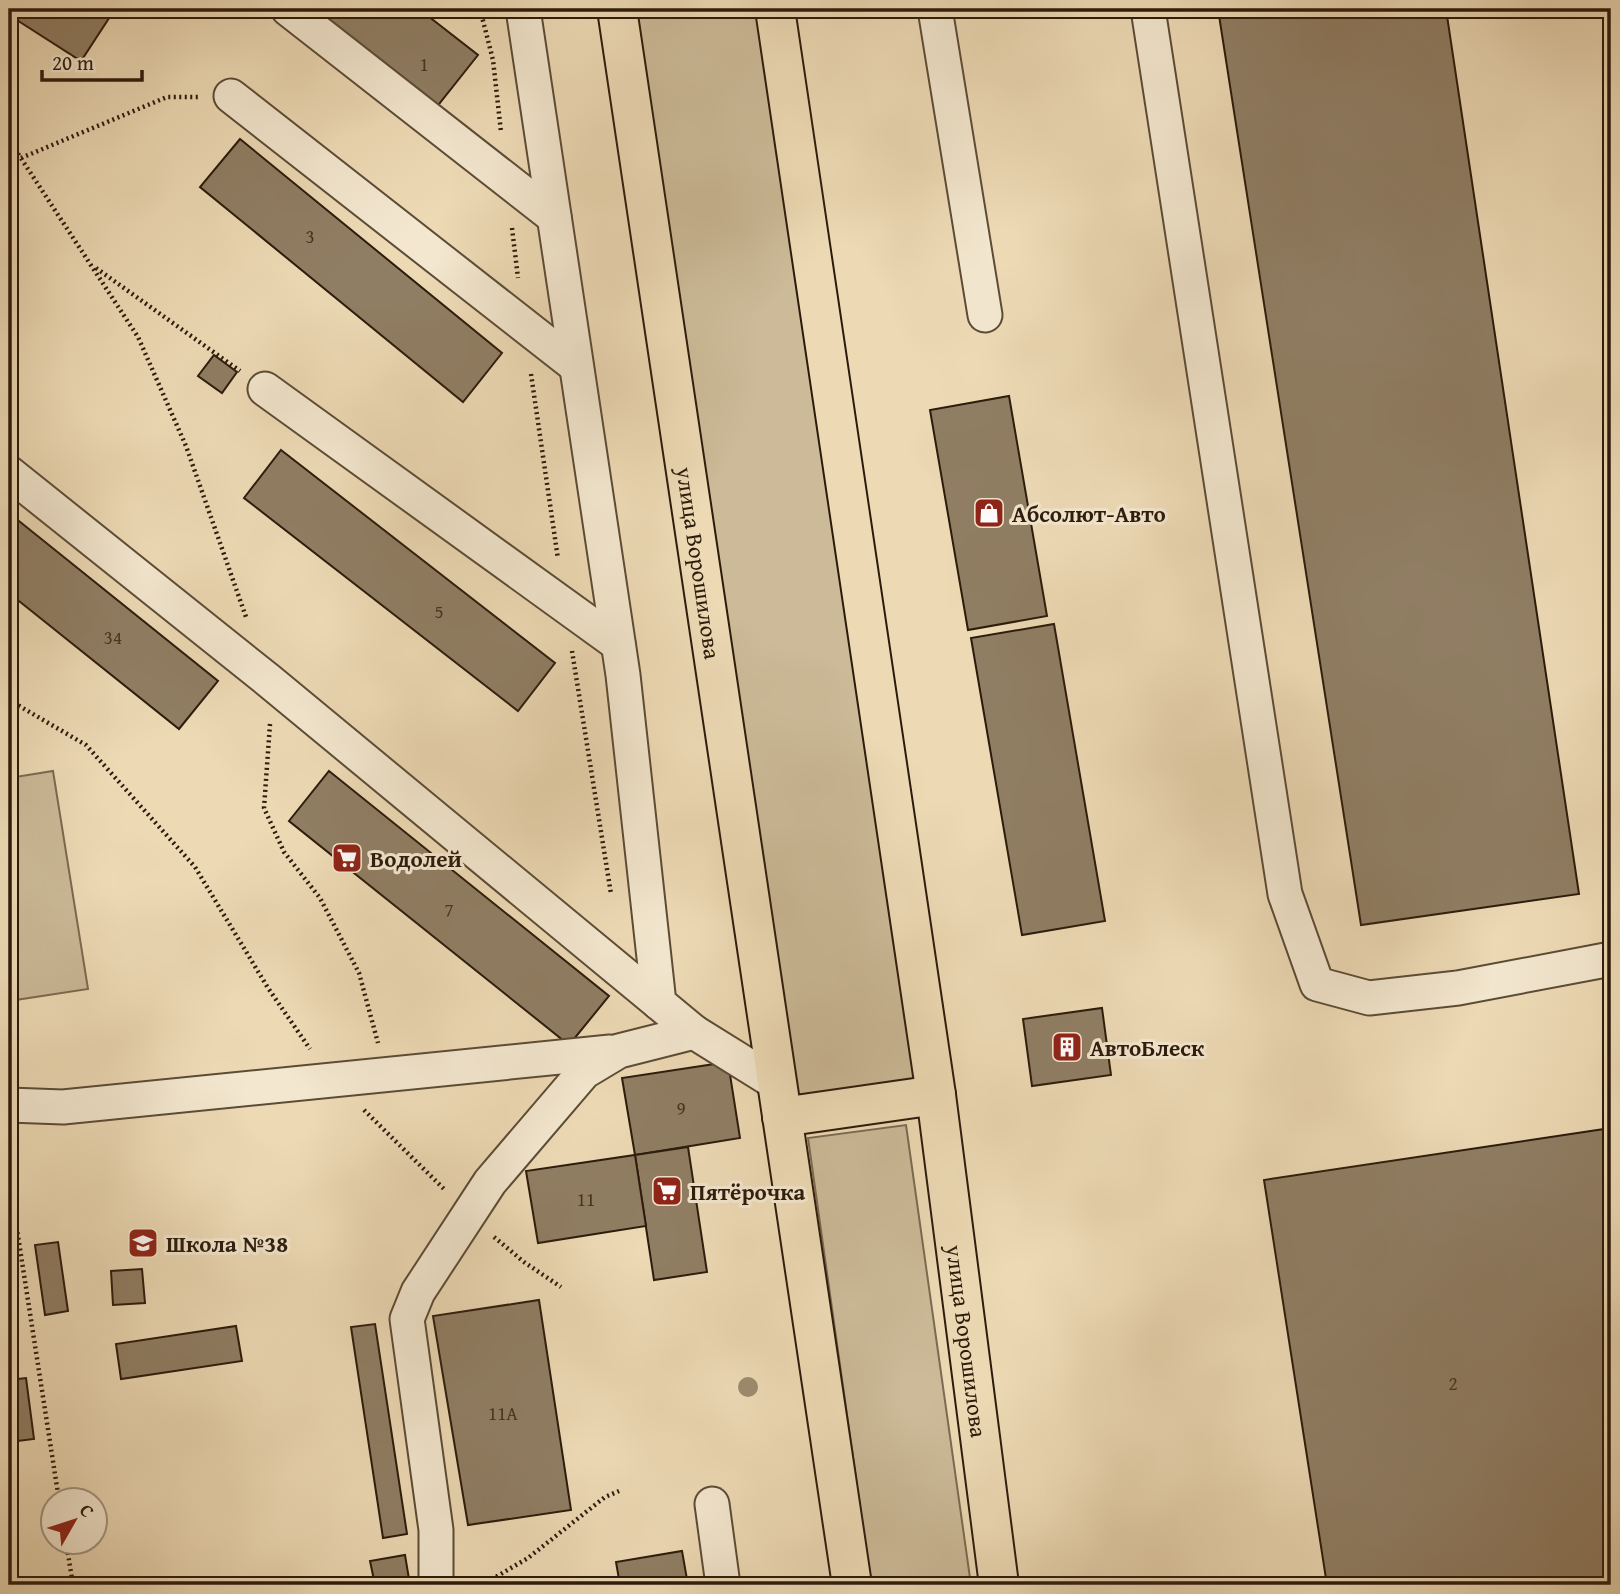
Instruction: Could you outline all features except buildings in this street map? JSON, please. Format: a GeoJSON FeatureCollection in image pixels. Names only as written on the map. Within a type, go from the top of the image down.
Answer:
{"type":"FeatureCollection","features":[{"type":"Feature","properties":{"kind":"main road","name":"улица Ворошилова"},"geometry":{"type":"LineString","coordinates":[[617,9],[852,1585]]}},
{"type":"Feature","properties":{"kind":"main road","name":"улица Ворошилова"},"geometry":{"type":"LineString","coordinates":[[775,9],[936,1095],[999,1585]]}},
{"type":"Feature","properties":{"kind":"main road"},"geometry":{"type":"LineString","coordinates":[[779,1100],[936,1095]]}},
{"type":"Feature","properties":{"kind":"lane"},"geometry":{"type":"LineString","coordinates":[[288,9],[554,217]]}},
{"type":"Feature","properties":{"kind":"lane"},"geometry":{"type":"LineString","coordinates":[[523,9],[618,644],[659,1003]]}},
{"type":"Feature","properties":{"kind":"lane"},"geometry":{"type":"LineString","coordinates":[[935,9],[985,315]]}},
{"type":"Feature","properties":{"kind":"lane"},"geometry":{"type":"LineString","coordinates":[[1148,9],[1285,894],[1317,984],[1369,998],[1458,988],[1611,959]]}},
{"type":"Feature","properties":{"kind":"lane"},"geometry":{"type":"LineString","coordinates":[[231,96],[576,366]]}},
{"type":"Feature","properties":{"kind":"lane"},"geometry":{"type":"LineString","coordinates":[[265,389],[618,644]]}},
{"type":"Feature","properties":{"kind":"lane"},"geometry":{"type":"LineString","coordinates":[[9,473],[268,680],[779,1100]]}},
{"type":"Feature","properties":{"kind":"lane"},"geometry":{"type":"LineString","coordinates":[[9,1105],[63,1107],[619,1051],[694,1032]]}},
{"type":"Feature","properties":{"kind":"lane"},"geometry":{"type":"LineString","coordinates":[[436,1585],[436,1530],[407,1319],[418,1292],[490,1182],[584,1072],[619,1051]]}},
{"type":"Feature","properties":{"kind":"lane"},"geometry":{"type":"LineString","coordinates":[[712,1504],[723,1585]]}},
{"type":"Feature","properties":{"kind":"path"},"geometry":{"type":"LineString","coordinates":[[480,9],[493,60],[524,325],[612,906]]}},
{"type":"Feature","properties":{"kind":"path"},"geometry":{"type":"LineString","coordinates":[[21,158],[167,97],[231,96]]}},
{"type":"Feature","properties":{"kind":"path"},"geometry":{"type":"LineString","coordinates":[[93,266],[265,389]]}},
{"type":"Feature","properties":{"kind":"path"},"geometry":{"type":"LineString","coordinates":[[9,700],[86,745],[195,867],[268,988],[331,1080],[486,1231],[524,1262],[561,1287]]}},
{"type":"Feature","properties":{"kind":"path"},"geometry":{"type":"LineString","coordinates":[[9,1178],[57,1486]]}},
{"type":"Feature","properties":{"kind":"path"},"geometry":{"type":"LineString","coordinates":[[482,1585],[528,1558],[605,1497],[620,1491]]}},
{"type":"Feature","properties":{"kind":"path"},"geometry":{"type":"LineString","coordinates":[[68,1556],[73,1585]]}},
{"type":"Feature","properties":{"kind":"shaded area"},"geometry":{"type":"Polygon","coordinates":[[[617,9],[775,9],[936,1095],[782,1117],[617,9]]]}},
{"type":"Feature","properties":{"kind":"shaded area"},"geometry":{"type":"Polygon","coordinates":[[[53,771],[88,989],[9,1001],[9,778],[53,771]]]}},
{"type":"Feature","properties":{"kind":"shaded area"},"geometry":{"type":"Polygon","coordinates":[[[906,1125],[971,1585],[871,1585],[808,1138],[906,1125]]]}},
{"type":"Feature","properties":{"kind":"place","name":"Абсолют-Авто"},"geometry":{"type":"Point","coordinates":[989,513]}},
{"type":"Feature","properties":{"kind":"place","name":"Водолей"},"geometry":{"type":"Point","coordinates":[347,858]}},
{"type":"Feature","properties":{"kind":"place","name":"АвтоБлеск"},"geometry":{"type":"Point","coordinates":[1067,1047]}},
{"type":"Feature","properties":{"kind":"place","name":"Пятёрочка"},"geometry":{"type":"Point","coordinates":[667,1191]}},
{"type":"Feature","properties":{"kind":"place","name":"Школа №38"},"geometry":{"type":"Point","coordinates":[143,1243]}}]}
